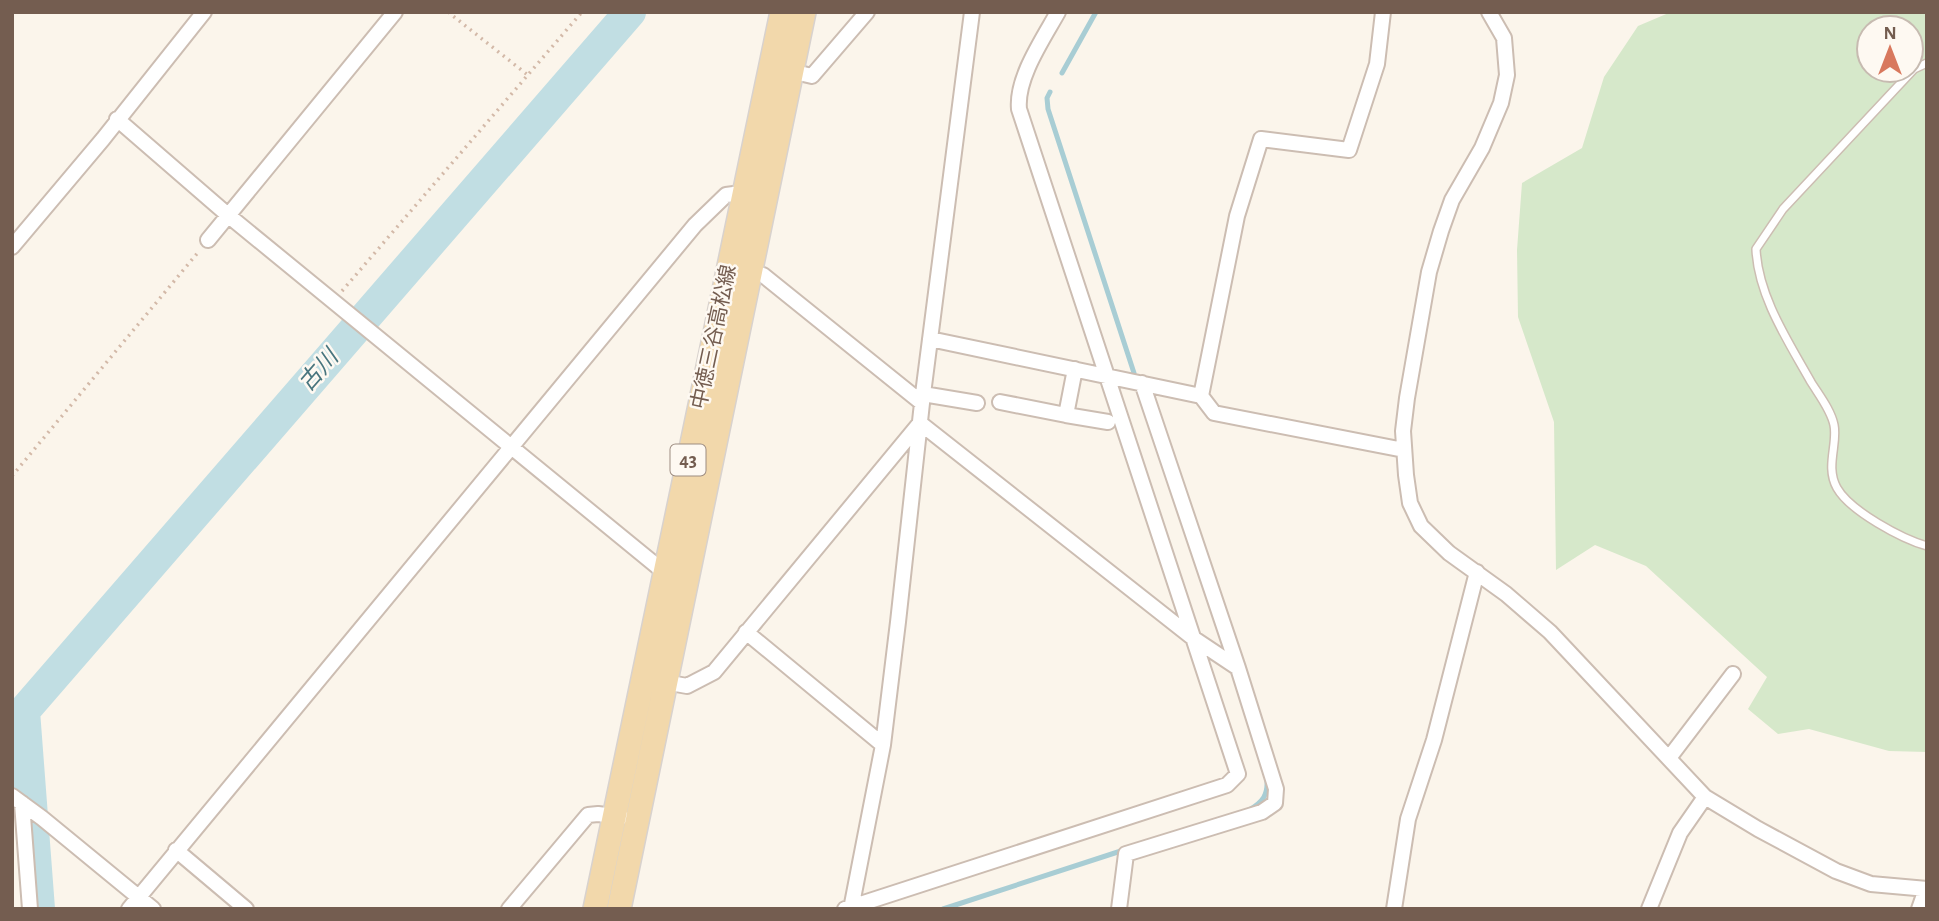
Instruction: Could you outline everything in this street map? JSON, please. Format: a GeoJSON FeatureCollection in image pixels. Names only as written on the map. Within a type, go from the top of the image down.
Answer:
{"type":"FeatureCollection","features":[{"type":"Feature","properties":{"kind":"main road","name":"中徳三谷高松線"},"geometry":{"type":"LineString","coordinates":[[781,69],[782,12]]}},
{"type":"Feature","properties":{"kind":"main road","name":"中徳三谷高松線"},"geometry":{"type":"LineString","coordinates":[[619,909],[626,818],[643,678],[781,69],[804,12]]}},
{"type":"Feature","properties":{"kind":"main road","name":"中徳三谷高松線"},"geometry":{"type":"LineString","coordinates":[[595,909],[626,818],[666,682],[750,272],[755,193]]}},
{"type":"Feature","properties":{"kind":"street"},"geometry":{"type":"LineString","coordinates":[[12,247],[103,139],[204,12]]}},
{"type":"Feature","properties":{"kind":"street"},"geometry":{"type":"LineString","coordinates":[[208,240],[395,12]]}},
{"type":"Feature","properties":{"kind":"street"},"geometry":{"type":"LineString","coordinates":[[781,69],[812,76],[867,12]]}},
{"type":"Feature","properties":{"kind":"street"},"geometry":{"type":"LineString","coordinates":[[972,12],[922,399],[883,745],[849,908],[1227,785],[1238,774],[1019,109],[1018,96],[1036,50],[1058,12]]}},
{"type":"Feature","properties":{"kind":"street"},"geometry":{"type":"LineString","coordinates":[[1201,396],[1237,216],[1261,139],[1349,150],[1377,64],[1383,12]]}},
{"type":"Feature","properties":{"kind":"street"},"geometry":{"type":"LineString","coordinates":[[1489,12],[1504,37],[1507,75],[1501,103],[1482,148],[1452,200],[1429,272],[1407,398],[1404,450],[1410,503],[1421,526],[1449,553],[1477,572],[1550,632],[1705,796],[1758,829],[1836,870],[1871,884],[1926,889],[1919,909]]}},
{"type":"Feature","properties":{"kind":"street"},"geometry":{"type":"LineString","coordinates":[[114,122],[512,445],[684,589]]}},
{"type":"Feature","properties":{"kind":"street"},"geometry":{"type":"LineString","coordinates":[[133,903],[695,225],[726,195],[755,193]]}},
{"type":"Feature","properties":{"kind":"street"},"geometry":{"type":"LineString","coordinates":[[750,272],[763,275],[922,399],[977,404]]}},
{"type":"Feature","properties":{"kind":"street"},"geometry":{"type":"LineString","coordinates":[[930,339],[1201,396],[1214,413],[1404,450]]}},
{"type":"Feature","properties":{"kind":"street"},"geometry":{"type":"LineString","coordinates":[[1066,415],[1075,369]]}},
{"type":"Feature","properties":{"kind":"street"},"geometry":{"type":"LineString","coordinates":[[1119,909],[1126,854],[1262,812],[1275,803],[1276,789],[1142,383]]}},
{"type":"Feature","properties":{"kind":"street"},"geometry":{"type":"LineString","coordinates":[[1000,402],[1108,422]]}},
{"type":"Feature","properties":{"kind":"street"},"geometry":{"type":"LineString","coordinates":[[920,423],[1192,638],[1238,668]]}},
{"type":"Feature","properties":{"kind":"street"},"geometry":{"type":"LineString","coordinates":[[643,678],[687,686],[714,672],[920,423]]}},
{"type":"Feature","properties":{"kind":"street"},"geometry":{"type":"LineString","coordinates":[[1394,909],[1408,819],[1434,740],[1477,572]]}},
{"type":"Feature","properties":{"kind":"street"},"geometry":{"type":"LineString","coordinates":[[746,632],[883,745]]}},
{"type":"Feature","properties":{"kind":"street"},"geometry":{"type":"LineString","coordinates":[[1669,758],[1733,674]]}},
{"type":"Feature","properties":{"kind":"street"},"geometry":{"type":"LineString","coordinates":[[1649,909],[1680,833],[1705,796]]}},
{"type":"Feature","properties":{"kind":"street"},"geometry":{"type":"LineString","coordinates":[[20,802],[42,818],[133,903],[153,909]]}},
{"type":"Feature","properties":{"kind":"street"},"geometry":{"type":"LineString","coordinates":[[20,802],[30,909]]}},
{"type":"Feature","properties":{"kind":"street"},"geometry":{"type":"LineString","coordinates":[[509,909],[587,815],[626,818]]}},
{"type":"Feature","properties":{"kind":"street"},"geometry":{"type":"LineString","coordinates":[[176,850],[246,909]]}},
{"type":"Feature","properties":{"kind":"lane"},"geometry":{"type":"LineString","coordinates":[[1927,63],[1914,69],[1783,209],[1756,249],[1761,279],[1782,330],[1835,426],[1832,471],[1837,489],[1849,502],[1879,524],[1927,546]]}},
{"type":"Feature","properties":{"kind":"path"},"geometry":{"type":"LineString","coordinates":[[449,12],[529,76]]}},
{"type":"Feature","properties":{"kind":"path"},"geometry":{"type":"LineString","coordinates":[[337,304],[582,12]]}},
{"type":"Feature","properties":{"kind":"path"},"geometry":{"type":"LineString","coordinates":[[12,476],[197,254]]}},
{"type":"Feature","properties":{"kind":"green space"},"geometry":{"type":"Polygon","coordinates":[[[1671,12],[1927,12],[1927,752],[1889,751],[1809,729],[1778,734],[1748,709],[1767,677],[1646,566],[1595,545],[1556,570],[1554,422],[1518,317],[1517,250],[1522,183],[1582,148],[1604,77],[1638,26],[1671,12]]]}},
{"type":"Feature","properties":{"kind":"waterway","name":"古川"},"geometry":{"type":"LineString","coordinates":[[12,732],[24,711],[630,12]]}},
{"type":"Feature","properties":{"kind":"waterway"},"geometry":{"type":"LineString","coordinates":[[1062,73],[1096,12]]}},
{"type":"Feature","properties":{"kind":"waterway"},"geometry":{"type":"LineString","coordinates":[[1050,92],[1047,98],[1048,109],[1134,373]]}},
{"type":"Feature","properties":{"kind":"waterway"},"geometry":{"type":"LineString","coordinates":[[24,711],[39,909]]}},
{"type":"Feature","properties":{"kind":"waterway"},"geometry":{"type":"LineString","coordinates":[[1249,810],[1264,798],[1267,779]]}},
{"type":"Feature","properties":{"kind":"waterway"},"geometry":{"type":"LineString","coordinates":[[943,909],[1127,849]]}}]}
